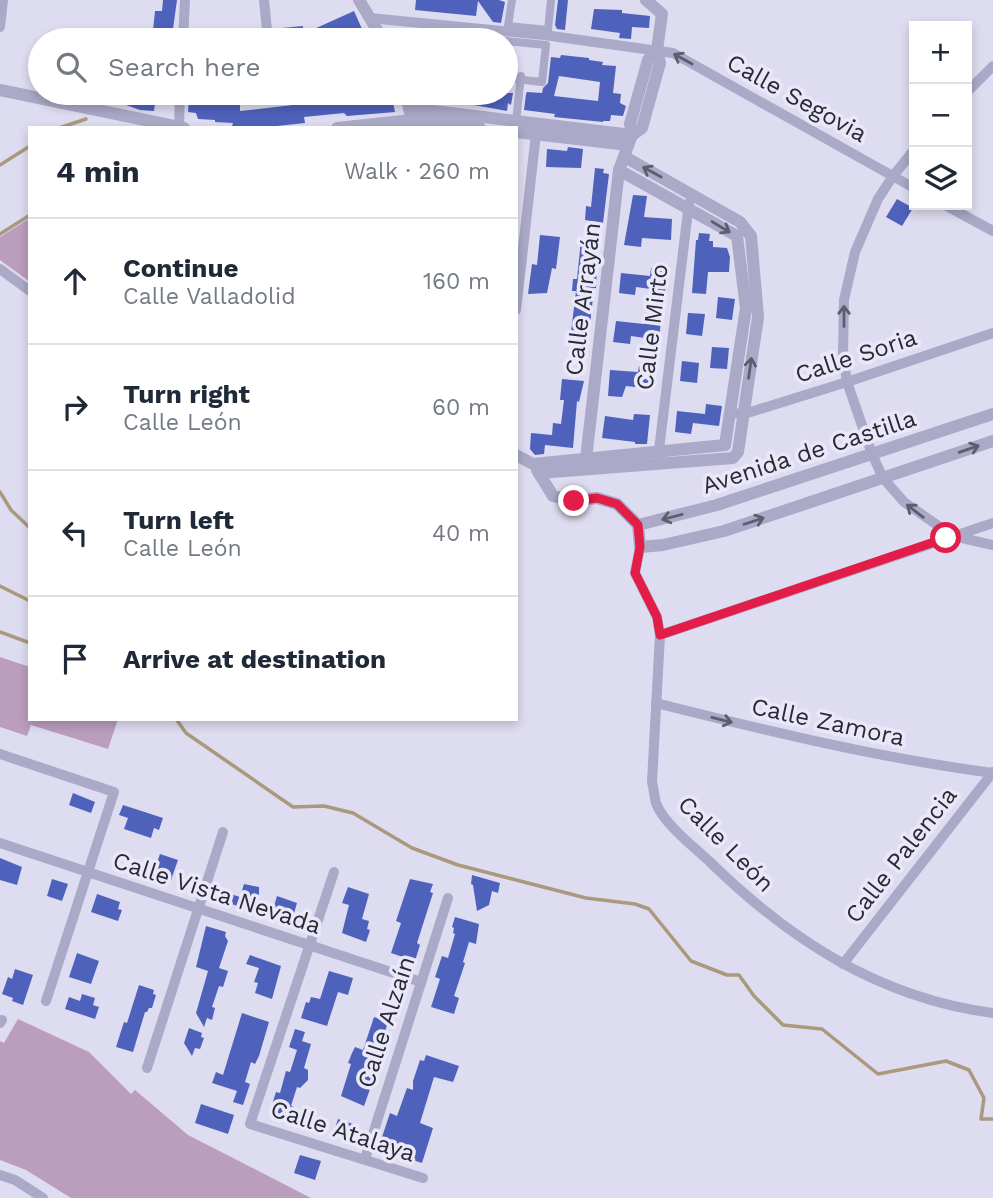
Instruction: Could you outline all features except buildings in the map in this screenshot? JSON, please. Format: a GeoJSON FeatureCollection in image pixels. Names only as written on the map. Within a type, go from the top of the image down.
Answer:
{"type":"FeatureCollection","features":[{"type":"Feature","properties":{"kind":"street"},"geometry":{"type":"LineString","coordinates":[[0,27],[4,0]]}},
{"type":"Feature","properties":{"kind":"street"},"geometry":{"type":"LineString","coordinates":[[184,28],[185,0]]}},
{"type":"Feature","properties":{"kind":"street"},"geometry":{"type":"LineString","coordinates":[[264,0],[267,28]]}},
{"type":"Feature","properties":{"kind":"street"},"geometry":{"type":"LineString","coordinates":[[359,0],[374,28]]}},
{"type":"Feature","properties":{"kind":"street"},"geometry":{"type":"LineString","coordinates":[[512,0],[508,26],[548,30],[551,0]]}},
{"type":"Feature","properties":{"kind":"street","name":"Calle Arrayán"},"geometry":{"type":"LineString","coordinates":[[585,464],[619,170],[628,146],[642,128],[660,63],[657,50],[662,14],[646,0]]}},
{"type":"Feature","properties":{"kind":"street","name":"Calle Segovia"},"geometry":{"type":"LineString","coordinates":[[370,18],[472,28]]}},
{"type":"Feature","properties":{"kind":"street","name":"Calle Segovia"},"geometry":{"type":"LineString","coordinates":[[518,32],[673,53],[909,185]]}},
{"type":"Feature","properties":{"kind":"street"},"geometry":{"type":"LineString","coordinates":[[516,126],[521,78],[542,82],[546,45],[518,42]]}},
{"type":"Feature","properties":{"kind":"street"},"geometry":{"type":"LineString","coordinates":[[972,87],[993,66]]}},
{"type":"Feature","properties":{"kind":"street"},"geometry":{"type":"LineString","coordinates":[[0,90],[28,96]]}},
{"type":"Feature","properties":{"kind":"street"},"geometry":{"type":"LineString","coordinates":[[73,105],[176,126]]}},
{"type":"Feature","properties":{"kind":"street"},"geometry":{"type":"LineString","coordinates":[[180,105],[181,126]]}},
{"type":"Feature","properties":{"kind":"street"},"geometry":{"type":"LineString","coordinates":[[354,126],[412,119],[503,126]]}},
{"type":"Feature","properties":{"kind":"street"},"geometry":{"type":"LineString","coordinates":[[412,119],[465,126]]}},
{"type":"Feature","properties":{"kind":"street"},"geometry":{"type":"LineString","coordinates":[[518,127],[628,146],[690,201],[737,236],[746,308],[738,413],[738,452],[733,458],[658,458],[536,468]]}},
{"type":"Feature","properties":{"kind":"street"},"geometry":{"type":"LineString","coordinates":[[518,128],[536,134],[628,146]]}},
{"type":"Feature","properties":{"kind":"street"},"geometry":{"type":"LineString","coordinates":[[518,292],[536,134]]}},
{"type":"Feature","properties":{"kind":"street"},"geometry":{"type":"LineString","coordinates":[[909,156],[878,199],[855,252],[844,300],[843,355],[847,382],[883,478],[912,509],[953,536],[993,545]]}},
{"type":"Feature","properties":{"kind":"street"},"geometry":{"type":"LineString","coordinates":[[619,170],[690,201]]}},
{"type":"Feature","properties":{"kind":"street","name":"Calle Mirto"},"geometry":{"type":"LineString","coordinates":[[658,458],[690,201]]}},
{"type":"Feature","properties":{"kind":"street"},"geometry":{"type":"LineString","coordinates":[[955,210],[993,231]]}},
{"type":"Feature","properties":{"kind":"street"},"geometry":{"type":"LineString","coordinates":[[0,269],[28,290]]}},
{"type":"Feature","properties":{"kind":"street","name":"Calle Soria"},"geometry":{"type":"LineString","coordinates":[[738,413],[847,382],[993,333]]}},
{"type":"Feature","properties":{"kind":"street"},"geometry":{"type":"LineString","coordinates":[[658,458],[725,445],[738,413]]}},
{"type":"Feature","properties":{"kind":"street","name":"Avenida de Castilla"},"geometry":{"type":"LineString","coordinates":[[638,525],[717,505],[993,414]]}},
{"type":"Feature","properties":{"kind":"street","name":"Avenida de Castilla"},"geometry":{"type":"LineString","coordinates":[[640,547],[663,545],[724,531],[993,442]]}},
{"type":"Feature","properties":{"kind":"street"},"geometry":{"type":"LineString","coordinates":[[518,456],[536,468],[553,496],[574,501],[597,498],[617,504],[638,525]]}},
{"type":"Feature","properties":{"kind":"street"},"geometry":{"type":"LineString","coordinates":[[660,635],[993,523]]}},
{"type":"Feature","properties":{"kind":"street","name":"Calle León"},"geometry":{"type":"LineString","coordinates":[[638,525],[640,547],[635,573],[657,617],[660,635],[652,782],[657,805],[673,827],[749,900],[810,946],[873,979],[928,999],[993,1013]]}},
{"type":"Feature","properties":{"kind":"street","name":"Calle Zamora"},"geometry":{"type":"LineString","coordinates":[[656,703],[781,735],[897,758],[993,773]]}},
{"type":"Feature","properties":{"kind":"street"},"geometry":{"type":"LineString","coordinates":[[0,769],[2,755],[114,792],[46,1001]]}},
{"type":"Feature","properties":{"kind":"street","name":"Calle Palencia"},"geometry":{"type":"LineString","coordinates":[[843,964],[993,773]]}},
{"type":"Feature","properties":{"kind":"street"},"geometry":{"type":"LineString","coordinates":[[147,1068],[223,832]]}},
{"type":"Feature","properties":{"kind":"street","name":"Calle Vista Nevada"},"geometry":{"type":"LineString","coordinates":[[0,843],[421,982]]}},
{"type":"Feature","properties":{"kind":"street"},"geometry":{"type":"LineString","coordinates":[[310,946],[334,872]]}},
{"type":"Feature","properties":{"kind":"street","name":"Calle Alzaín"},"geometry":{"type":"LineString","coordinates":[[365,1159],[448,898]]}},
{"type":"Feature","properties":{"kind":"street","name":"Calle Atalaya"},"geometry":{"type":"LineString","coordinates":[[310,946],[250,1124],[423,1178]]}},
{"type":"Feature","properties":{"kind":"street"},"geometry":{"type":"LineString","coordinates":[[0,1175],[15,1180],[43,1198]]}},
{"type":"Feature","properties":{"kind":"shaded area"},"geometry":{"type":"Polygon","coordinates":[[[28,219],[28,281],[0,260],[0,237],[28,219]]]}},
{"type":"Feature","properties":{"kind":"shaded area"},"geometry":{"type":"Polygon","coordinates":[[[0,657],[28,666],[28,721],[117,721],[108,749],[31,725],[27,736],[0,727],[0,657]]]}},
{"type":"Feature","properties":{"kind":"shaded area"},"geometry":{"type":"Polygon","coordinates":[[[18,1019],[89,1052],[131,1094],[135,1090],[188,1135],[311,1198],[71,1198],[26,1170],[0,1160],[0,1041],[4,1043],[18,1019]]]}},
{"type":"Feature","properties":{"kind":"waterway"},"geometry":{"type":"LineString","coordinates":[[65,126],[86,119]]}},
{"type":"Feature","properties":{"kind":"waterway"},"geometry":{"type":"LineString","coordinates":[[0,165],[28,147]]}},
{"type":"Feature","properties":{"kind":"waterway"},"geometry":{"type":"LineString","coordinates":[[0,234],[28,216]]}},
{"type":"Feature","properties":{"kind":"waterway"},"geometry":{"type":"LineString","coordinates":[[0,492],[11,510],[28,526]]}},
{"type":"Feature","properties":{"kind":"waterway"},"geometry":{"type":"LineString","coordinates":[[0,586],[28,600]]}},
{"type":"Feature","properties":{"kind":"waterway"},"geometry":{"type":"LineString","coordinates":[[0,632],[28,642]]}},
{"type":"Feature","properties":{"kind":"waterway"},"geometry":{"type":"LineString","coordinates":[[177,721],[186,733],[293,807],[324,806],[353,813],[412,848],[458,865],[586,898],[635,904],[649,909],[691,961],[727,975],[739,975],[754,996],[783,1025],[822,1029],[878,1074],[946,1061],[969,1070],[984,1098],[981,1119],[993,1119]]}},
{"type":"Feature","properties":{"kind":"route"},"geometry":{"type":"LineString","coordinates":[[574,501],[597,498],[617,504],[638,525],[640,547],[635,573],[657,617],[660,635],[946,538]]}}]}
